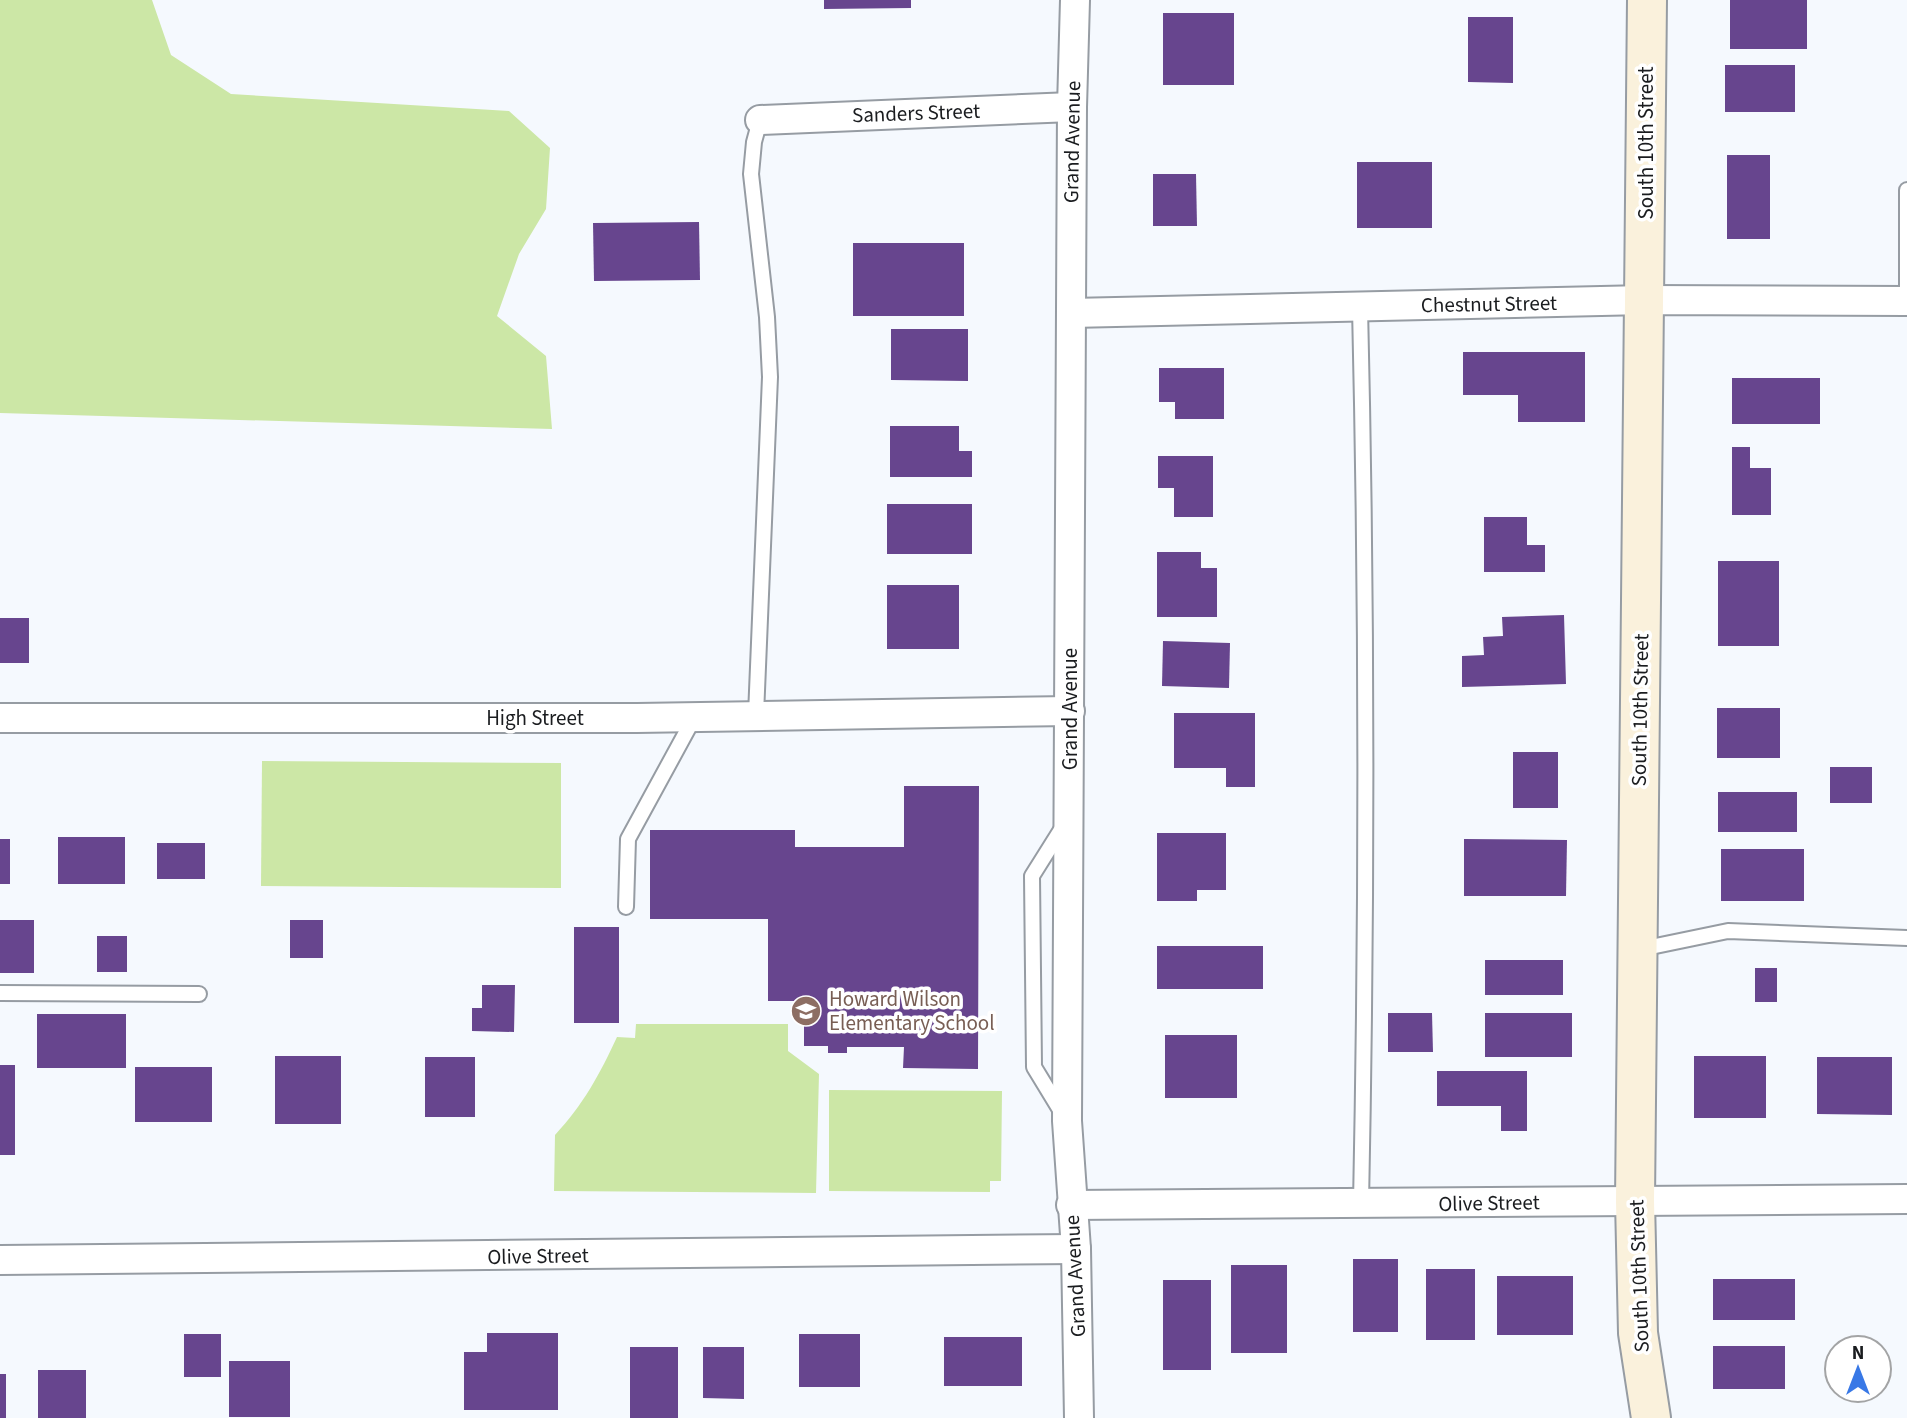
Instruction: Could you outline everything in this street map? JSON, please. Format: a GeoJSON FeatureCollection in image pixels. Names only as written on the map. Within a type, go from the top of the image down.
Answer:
{"type":"FeatureCollection","features":[{"type":"Feature","properties":{"kind":"street","name":"Grand Avenue"},"geometry":{"type":"LineString","coordinates":[[1075,0],[1072,107],[1067,1121],[1076,1249],[1079,1418]]}},
{"type":"Feature","properties":{"kind":"street","name":"South 10th Street"},"geometry":{"type":"LineString","coordinates":[[1647,0],[1635,1201],[1638,1333],[1651,1418]]}},
{"type":"Feature","properties":{"kind":"street","name":"Sanders Street"},"geometry":{"type":"LineString","coordinates":[[760,120],[1072,107]]}},
{"type":"Feature","properties":{"kind":"street","name":"Chestnut Street"},"geometry":{"type":"LineString","coordinates":[[1071,313],[1645,300],[1907,301]]}},
{"type":"Feature","properties":{"kind":"street","name":"High Street"},"geometry":{"type":"LineString","coordinates":[[0,718],[695,716],[1070,710]]}},
{"type":"Feature","properties":{"kind":"street","name":"Olive Street"},"geometry":{"type":"LineString","coordinates":[[1071,1205],[1907,1199]]}},
{"type":"Feature","properties":{"kind":"street","name":"Olive Street"},"geometry":{"type":"LineString","coordinates":[[0,1260],[1076,1249]]}},
{"type":"Feature","properties":{"kind":"lane"},"geometry":{"type":"LineString","coordinates":[[756,715],[770,377],[767,317],[751,174],[754,142],[760,120]]}},
{"type":"Feature","properties":{"kind":"lane"},"geometry":{"type":"LineString","coordinates":[[1907,190],[1907,301]]}},
{"type":"Feature","properties":{"kind":"lane"},"geometry":{"type":"LineString","coordinates":[[1360,307],[1366,583],[1363,757],[1366,960],[1361,1204]]}},
{"type":"Feature","properties":{"kind":"lane"},"geometry":{"type":"LineString","coordinates":[[626,907],[628,839],[695,716]]}},
{"type":"Feature","properties":{"kind":"lane"},"geometry":{"type":"LineString","coordinates":[[1638,950],[1728,932],[1907,938]]}},
{"type":"Feature","properties":{"kind":"lane"},"geometry":{"type":"LineString","coordinates":[[0,993],[199,994]]}},
{"type":"Feature","properties":{"kind":"green space"},"geometry":{"type":"Polygon","coordinates":[[[0,0],[152,0],[171,55],[231,94],[509,111],[550,148],[546,209],[519,254],[497,316],[546,356],[552,429],[0,413],[0,0]]]}},
{"type":"Feature","properties":{"kind":"green space"},"geometry":{"type":"Polygon","coordinates":[[[262,761],[561,763],[561,888],[261,886],[262,761]]]}},
{"type":"Feature","properties":{"kind":"green space"},"geometry":{"type":"Polygon","coordinates":[[[636,1024],[788,1024],[788,1051],[819,1074],[816,1193],[554,1191],[555,1135],[590,1089],[617,1037],[635,1038],[636,1024]]]}},
{"type":"Feature","properties":{"kind":"green space"},"geometry":{"type":"Polygon","coordinates":[[[829,1090],[1002,1091],[1001,1181],[990,1181],[990,1192],[829,1191],[829,1090]]]}},
{"type":"Feature","properties":{"kind":"building"},"geometry":{"type":"Polygon","coordinates":[[[824,0],[911,0],[911,8],[824,9],[824,0]]]}},
{"type":"Feature","properties":{"kind":"building"},"geometry":{"type":"Polygon","coordinates":[[[1730,0],[1807,0],[1807,49],[1730,49],[1730,0]]]}},
{"type":"Feature","properties":{"kind":"building"},"geometry":{"type":"Polygon","coordinates":[[[1163,13],[1234,13],[1234,85],[1163,85],[1163,13]]]}},
{"type":"Feature","properties":{"kind":"building"},"geometry":{"type":"Polygon","coordinates":[[[1468,17],[1513,17],[1513,83],[1468,82],[1468,17]]]}},
{"type":"Feature","properties":{"kind":"building"},"geometry":{"type":"Polygon","coordinates":[[[1725,65],[1795,65],[1795,112],[1725,112],[1725,65]]]}},
{"type":"Feature","properties":{"kind":"building"},"geometry":{"type":"Polygon","coordinates":[[[1727,155],[1770,155],[1770,239],[1727,239],[1727,155]]]}},
{"type":"Feature","properties":{"kind":"building"},"geometry":{"type":"Polygon","coordinates":[[[1357,162],[1432,162],[1432,228],[1357,228],[1357,162]]]}},
{"type":"Feature","properties":{"kind":"building"},"geometry":{"type":"Polygon","coordinates":[[[1153,174],[1196,174],[1197,226],[1153,226],[1153,174]]]}},
{"type":"Feature","properties":{"kind":"building"},"geometry":{"type":"Polygon","coordinates":[[[699,222],[700,280],[594,281],[593,223],[699,222]]]}},
{"type":"Feature","properties":{"kind":"building"},"geometry":{"type":"Polygon","coordinates":[[[853,243],[964,243],[964,316],[853,316],[853,243]]]}},
{"type":"Feature","properties":{"kind":"building"},"geometry":{"type":"Polygon","coordinates":[[[891,329],[968,329],[968,381],[891,380],[891,329]]]}},
{"type":"Feature","properties":{"kind":"building"},"geometry":{"type":"Polygon","coordinates":[[[1463,352],[1585,352],[1585,422],[1518,422],[1518,395],[1463,395],[1463,352]]]}},
{"type":"Feature","properties":{"kind":"building"},"geometry":{"type":"Polygon","coordinates":[[[1159,368],[1224,368],[1224,419],[1175,419],[1175,402],[1159,402],[1159,368]]]}},
{"type":"Feature","properties":{"kind":"building"},"geometry":{"type":"Polygon","coordinates":[[[1732,378],[1820,378],[1820,424],[1732,424],[1732,378]]]}},
{"type":"Feature","properties":{"kind":"building"},"geometry":{"type":"Polygon","coordinates":[[[890,426],[959,426],[959,451],[972,451],[972,477],[890,477],[890,426]]]}},
{"type":"Feature","properties":{"kind":"building"},"geometry":{"type":"Polygon","coordinates":[[[1732,447],[1750,447],[1750,468],[1771,468],[1771,515],[1732,515],[1732,447]]]}},
{"type":"Feature","properties":{"kind":"building"},"geometry":{"type":"Polygon","coordinates":[[[1158,456],[1213,456],[1213,517],[1174,517],[1174,488],[1158,488],[1158,456]]]}},
{"type":"Feature","properties":{"kind":"building"},"geometry":{"type":"Polygon","coordinates":[[[887,504],[972,504],[972,554],[887,554],[887,504]]]}},
{"type":"Feature","properties":{"kind":"building"},"geometry":{"type":"Polygon","coordinates":[[[1484,517],[1527,517],[1527,545],[1545,545],[1545,572],[1484,572],[1484,517]]]}},
{"type":"Feature","properties":{"kind":"building"},"geometry":{"type":"Polygon","coordinates":[[[1157,552],[1201,552],[1201,568],[1217,568],[1217,617],[1157,617],[1157,552]]]}},
{"type":"Feature","properties":{"kind":"building"},"geometry":{"type":"Polygon","coordinates":[[[1718,561],[1779,561],[1779,646],[1718,646],[1718,561]]]}},
{"type":"Feature","properties":{"kind":"building"},"geometry":{"type":"Polygon","coordinates":[[[887,585],[959,585],[959,649],[887,649],[887,585]]]}},
{"type":"Feature","properties":{"kind":"building"},"geometry":{"type":"Polygon","coordinates":[[[1564,615],[1566,684],[1462,687],[1462,656],[1484,655],[1483,637],[1503,636],[1502,617],[1564,615]]]}},
{"type":"Feature","properties":{"kind":"building"},"geometry":{"type":"Polygon","coordinates":[[[0,618],[29,618],[29,663],[0,663],[0,618]]]}},
{"type":"Feature","properties":{"kind":"building"},"geometry":{"type":"Polygon","coordinates":[[[1163,641],[1230,643],[1229,688],[1162,686],[1163,641]]]}},
{"type":"Feature","properties":{"kind":"building"},"geometry":{"type":"Polygon","coordinates":[[[1717,708],[1780,708],[1780,758],[1717,758],[1717,708]]]}},
{"type":"Feature","properties":{"kind":"building"},"geometry":{"type":"Polygon","coordinates":[[[1174,713],[1255,713],[1255,787],[1226,787],[1226,768],[1174,768],[1174,713]]]}},
{"type":"Feature","properties":{"kind":"building"},"geometry":{"type":"Polygon","coordinates":[[[1513,752],[1558,752],[1558,808],[1513,808],[1513,752]]]}},
{"type":"Feature","properties":{"kind":"building"},"geometry":{"type":"Polygon","coordinates":[[[1830,767],[1872,767],[1872,803],[1830,803],[1830,767]]]}},
{"type":"Feature","properties":{"kind":"building","name":"Howard Wilson Elementary School"},"geometry":{"type":"Polygon","coordinates":[[[904,786],[979,786],[978,1069],[903,1068],[904,1047],[847,1047],[847,1053],[828,1053],[828,1046],[804,1046],[804,1001],[768,1001],[768,919],[650,919],[650,830],[795,830],[795,847],[904,847],[904,786]]]}},
{"type":"Feature","properties":{"kind":"building"},"geometry":{"type":"Polygon","coordinates":[[[1718,792],[1797,792],[1797,832],[1718,832],[1718,792]]]}},
{"type":"Feature","properties":{"kind":"building"},"geometry":{"type":"Polygon","coordinates":[[[1157,833],[1226,833],[1226,890],[1197,890],[1197,901],[1157,901],[1157,833]]]}},
{"type":"Feature","properties":{"kind":"building"},"geometry":{"type":"Polygon","coordinates":[[[58,837],[125,837],[125,884],[58,884],[58,837]]]}},
{"type":"Feature","properties":{"kind":"building"},"geometry":{"type":"Polygon","coordinates":[[[0,839],[10,839],[10,884],[0,884],[0,839]]]}},
{"type":"Feature","properties":{"kind":"building"},"geometry":{"type":"Polygon","coordinates":[[[1464,839],[1567,840],[1566,896],[1464,896],[1464,839]]]}},
{"type":"Feature","properties":{"kind":"building"},"geometry":{"type":"Polygon","coordinates":[[[157,843],[205,843],[205,879],[157,879],[157,843]]]}},
{"type":"Feature","properties":{"kind":"building"},"geometry":{"type":"Polygon","coordinates":[[[1721,849],[1804,849],[1804,901],[1721,901],[1721,849]]]}},
{"type":"Feature","properties":{"kind":"building"},"geometry":{"type":"Polygon","coordinates":[[[0,920],[34,920],[34,973],[0,973],[0,920]]]}},
{"type":"Feature","properties":{"kind":"building"},"geometry":{"type":"Polygon","coordinates":[[[290,920],[323,920],[323,958],[290,958],[290,920]]]}},
{"type":"Feature","properties":{"kind":"building"},"geometry":{"type":"Polygon","coordinates":[[[574,927],[619,927],[619,1023],[574,1023],[574,927]]]}},
{"type":"Feature","properties":{"kind":"building"},"geometry":{"type":"Polygon","coordinates":[[[97,936],[127,936],[127,972],[97,972],[97,936]]]}},
{"type":"Feature","properties":{"kind":"building"},"geometry":{"type":"Polygon","coordinates":[[[1157,946],[1263,946],[1263,989],[1157,989],[1157,946]]]}},
{"type":"Feature","properties":{"kind":"building"},"geometry":{"type":"Polygon","coordinates":[[[1485,960],[1563,960],[1563,995],[1485,995],[1485,960]]]}},
{"type":"Feature","properties":{"kind":"building"},"geometry":{"type":"Polygon","coordinates":[[[1755,968],[1777,968],[1777,1002],[1755,1002],[1755,968]]]}},
{"type":"Feature","properties":{"kind":"building"},"geometry":{"type":"Polygon","coordinates":[[[482,985],[515,985],[514,1032],[472,1031],[472,1008],[482,1008],[482,985]]]}},
{"type":"Feature","properties":{"kind":"building"},"geometry":{"type":"Polygon","coordinates":[[[1388,1013],[1432,1013],[1433,1052],[1388,1052],[1388,1013]]]}},
{"type":"Feature","properties":{"kind":"building"},"geometry":{"type":"Polygon","coordinates":[[[1485,1013],[1572,1013],[1572,1057],[1485,1057],[1485,1013]]]}},
{"type":"Feature","properties":{"kind":"building"},"geometry":{"type":"Polygon","coordinates":[[[37,1014],[126,1014],[126,1068],[37,1068],[37,1014]]]}},
{"type":"Feature","properties":{"kind":"building"},"geometry":{"type":"Polygon","coordinates":[[[1165,1035],[1237,1035],[1237,1098],[1165,1098],[1165,1035]]]}},
{"type":"Feature","properties":{"kind":"building"},"geometry":{"type":"Polygon","coordinates":[[[275,1056],[341,1056],[341,1124],[275,1124],[275,1056]]]}},
{"type":"Feature","properties":{"kind":"building"},"geometry":{"type":"Polygon","coordinates":[[[1694,1056],[1766,1056],[1766,1118],[1694,1118],[1694,1056]]]}},
{"type":"Feature","properties":{"kind":"building"},"geometry":{"type":"Polygon","coordinates":[[[425,1057],[475,1057],[475,1117],[425,1117],[425,1057]]]}},
{"type":"Feature","properties":{"kind":"building"},"geometry":{"type":"Polygon","coordinates":[[[1817,1057],[1892,1057],[1892,1115],[1817,1114],[1817,1057]]]}},
{"type":"Feature","properties":{"kind":"building"},"geometry":{"type":"Polygon","coordinates":[[[0,1065],[15,1065],[15,1155],[0,1155],[0,1065]]]}},
{"type":"Feature","properties":{"kind":"building"},"geometry":{"type":"Polygon","coordinates":[[[135,1067],[212,1067],[212,1122],[135,1122],[135,1067]]]}},
{"type":"Feature","properties":{"kind":"building"},"geometry":{"type":"Polygon","coordinates":[[[1437,1071],[1527,1071],[1527,1131],[1501,1131],[1501,1106],[1437,1106],[1437,1071]]]}},
{"type":"Feature","properties":{"kind":"building"},"geometry":{"type":"Polygon","coordinates":[[[1353,1259],[1398,1259],[1398,1332],[1353,1332],[1353,1259]]]}},
{"type":"Feature","properties":{"kind":"building"},"geometry":{"type":"Polygon","coordinates":[[[1231,1265],[1287,1265],[1287,1353],[1231,1353],[1231,1265]]]}},
{"type":"Feature","properties":{"kind":"building"},"geometry":{"type":"Polygon","coordinates":[[[1426,1269],[1475,1269],[1475,1340],[1426,1340],[1426,1269]]]}},
{"type":"Feature","properties":{"kind":"building"},"geometry":{"type":"Polygon","coordinates":[[[1497,1276],[1573,1276],[1573,1335],[1497,1335],[1497,1276]]]}},
{"type":"Feature","properties":{"kind":"building"},"geometry":{"type":"Polygon","coordinates":[[[1713,1279],[1795,1279],[1795,1320],[1713,1320],[1713,1279]]]}},
{"type":"Feature","properties":{"kind":"building"},"geometry":{"type":"Polygon","coordinates":[[[1163,1280],[1211,1280],[1211,1370],[1163,1370],[1163,1280]]]}},
{"type":"Feature","properties":{"kind":"building"},"geometry":{"type":"Polygon","coordinates":[[[487,1333],[558,1333],[558,1410],[464,1410],[464,1352],[487,1352],[487,1333]]]}},
{"type":"Feature","properties":{"kind":"building"},"geometry":{"type":"Polygon","coordinates":[[[184,1334],[221,1334],[221,1377],[184,1377],[184,1334]]]}},
{"type":"Feature","properties":{"kind":"building"},"geometry":{"type":"Polygon","coordinates":[[[799,1334],[860,1334],[860,1387],[799,1387],[799,1334]]]}},
{"type":"Feature","properties":{"kind":"building"},"geometry":{"type":"Polygon","coordinates":[[[944,1337],[1022,1337],[1022,1386],[944,1386],[944,1337]]]}},
{"type":"Feature","properties":{"kind":"building"},"geometry":{"type":"Polygon","coordinates":[[[1713,1346],[1785,1346],[1785,1389],[1713,1389],[1713,1346]]]}},
{"type":"Feature","properties":{"kind":"building"},"geometry":{"type":"Polygon","coordinates":[[[630,1347],[678,1347],[678,1418],[630,1418],[630,1347]]]}},
{"type":"Feature","properties":{"kind":"building"},"geometry":{"type":"Polygon","coordinates":[[[703,1347],[744,1347],[744,1399],[703,1398],[703,1347]]]}},
{"type":"Feature","properties":{"kind":"building"},"geometry":{"type":"Polygon","coordinates":[[[229,1361],[290,1361],[290,1417],[229,1417],[229,1361]]]}},
{"type":"Feature","properties":{"kind":"building"},"geometry":{"type":"Polygon","coordinates":[[[38,1370],[86,1370],[86,1418],[38,1418],[38,1370]]]}},
{"type":"Feature","properties":{"kind":"building"},"geometry":{"type":"Polygon","coordinates":[[[0,1374],[6,1374],[6,1418],[0,1418],[0,1374]]]}},
{"type":"Feature","properties":{"kind":"place","name":"Howard Wilson Elementary School"},"geometry":{"type":"Point","coordinates":[806,1011]}}]}
